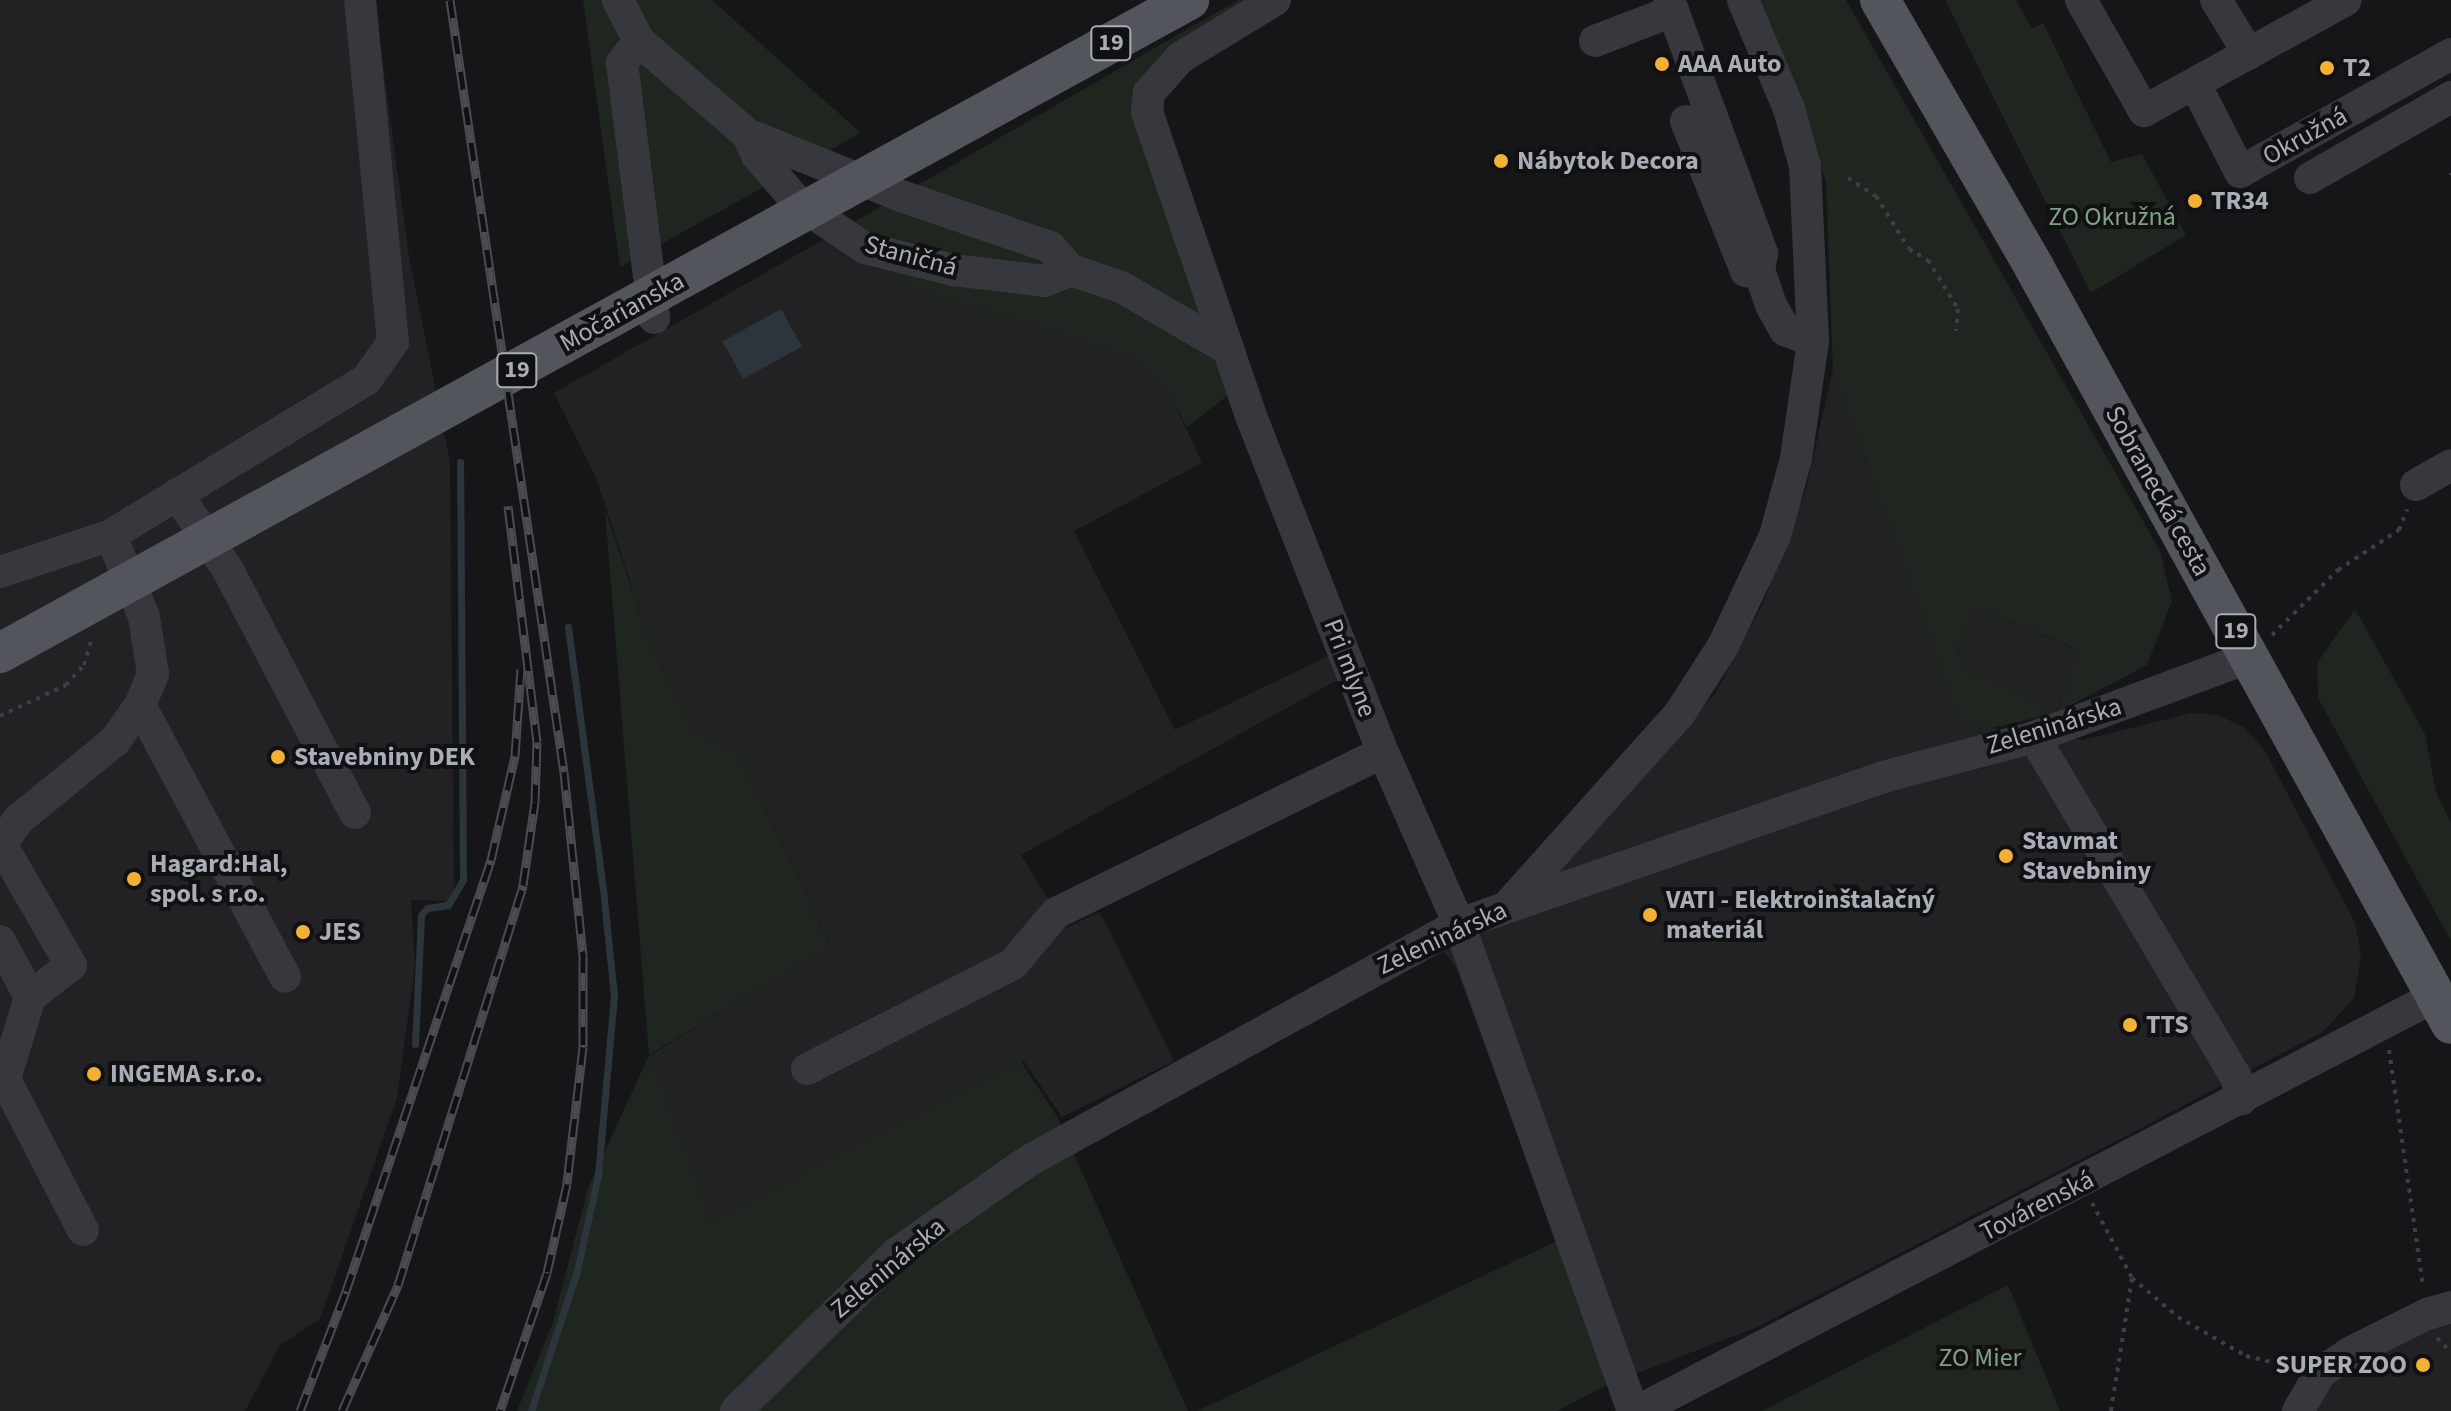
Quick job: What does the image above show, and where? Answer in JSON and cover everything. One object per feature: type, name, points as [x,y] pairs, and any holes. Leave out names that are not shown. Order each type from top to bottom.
[{"type":"main road","name":"Močarianska","points":[[0,653],[1189,0]]},
{"type":"main road","name":"Sobranecká cesta","points":[[1881,1],[2250,657],[2443,1010]]},
{"type":"street","points":[[0,572],[111,535],[366,380],[393,342],[360,0]]},
{"type":"street","name":"Staničná","points":[[618,0],[639,41],[747,134],[904,197],[1050,247],[1071,270],[1121,287],[1228,349]]},
{"type":"street","name":"Pri mlyne","points":[[1275,0],[1180,58],[1149,93],[1147,112],[1228,349],[1383,752],[1459,924],[1635,1411]]},
{"type":"street","points":[[1507,906],[1635,768],[1680,713],[1723,646],[1775,536],[1796,458],[1813,341],[1805,166],[1789,109],[1743,0]]},
{"type":"street","points":[[2081,0],[2144,111],[2346,0]]},
{"type":"street","points":[[2216,0],[2249,54]]},
{"type":"street","points":[[1595,41],[1656,8],[1762,253],[1759,270],[1785,330],[1813,341]]},
{"type":"street","points":[[639,41],[622,63],[654,318]]},
{"type":"street","name":"Okružná","points":[[2195,84],[2240,172],[2451,54]]},
{"type":"street","points":[[2310,178],[2451,97]]},
{"type":"street","points":[[1686,121],[1746,271],[1759,270]]},
{"type":"street","name":"Staničná","points":[[747,134],[757,155],[798,203],[865,248],[953,270],[1045,281],[1071,270]]},
{"type":"street","points":[[2416,485],[2451,465]]},
{"type":"street","points":[[177,494],[228,570],[355,813]]},
{"type":"street","points":[[83,1230],[5,1079],[30,997],[71,965],[1,845],[18,820],[115,741],[140,705],[153,674],[144,617],[111,535]]},
{"type":"street","name":"Zeleninárska","points":[[736,1411],[898,1252],[1030,1160],[1459,924],[1883,777],[2034,737],[2250,657]]},
{"type":"street","points":[[140,705],[285,977]]},
{"type":"street","points":[[2034,737],[2236,1077],[2241,1099]]},
{"type":"street","points":[[807,1069],[1013,964],[1056,913],[1383,752]]},
{"type":"street","points":[[0,941],[30,997]]},
{"type":"street","name":"Továrenská","points":[[1635,1411],[2081,1184],[2385,1024],[2443,1010]]},
{"type":"street","points":[[2298,1411],[2320,1373],[2439,1311]]},
{"type":"path","points":[[1848,178],[1876,196],[1909,249],[1928,260],[1958,309],[1956,331]]},
{"type":"path","points":[[2250,657],[2338,570],[2399,530],[2416,485]]},
{"type":"path","points":[[0,716],[66,685],[84,665],[90,641],[102,633]]},
{"type":"path","points":[[2385,1024],[2439,1311]]},
{"type":"path","points":[[2081,1184],[2132,1278],[2178,1317],[2246,1356],[2320,1373]]},
{"type":"path","points":[[2111,1411],[2132,1278]]},
{"type":"shaded area","points":[[0,0],[374,0],[409,256],[450,463],[454,901],[411,900],[415,966],[397,1098],[320,1319],[280,1345],[245,1411],[0,1411]]},
{"type":"shaded area","points":[[828,237],[907,286],[1133,357],[1172,398],[1202,463],[1074,531],[1175,730],[1330,655],[1339,679],[1021,855],[1066,928],[1100,912],[1174,1061],[1062,1117],[1024,1061],[711,1221],[648,1057],[830,944],[738,752],[693,732],[651,646],[597,480],[554,393]]},
{"type":"shaded area","points":[[781,309],[802,347],[743,379],[722,341]]},
{"type":"shaded area","points":[[1833,370],[1961,724],[2083,740],[2191,713],[2218,715],[2243,727],[2264,749],[2355,923],[2361,955],[2354,998],[2324,1031],[2128,1135],[1755,1328],[1609,1384],[1455,965],[1439,947],[1560,871],[1716,692],[1763,603],[1806,489]]},
{"type":"shaded area","points":[[1975,607],[2080,651],[2056,713],[1964,669],[1957,649]]},
{"type":"shaded area","points":[[2451,1291],[2451,1411],[2287,1411],[2319,1363]]},
{"type":"green space","points":[[583,0],[712,0],[861,133],[620,267]]},
{"type":"green space","points":[[1238,0],[1254,0],[1137,87],[1232,392],[1187,427],[1172,398],[1133,357],[907,286],[828,237]]},
{"type":"green space","points":[[1754,0],[1846,0],[2160,551],[2172,601],[2147,665],[2057,712],[2079,650],[1975,607],[1957,649],[1964,669],[2056,713],[1992,728],[1961,724],[1833,370],[1826,181]]},
{"type":"green space","name":"ZO Okružná","points":[[1945,0],[2016,0],[2032,29],[2043,23],[2111,162],[2142,154],[2186,235],[2091,293]]},
{"type":"green space","points":[[605,510],[651,646],[693,732],[738,752],[830,945],[649,1055]]},
{"type":"green space","points":[[2355,609],[2425,734],[2436,792],[2451,823],[2451,941],[2318,698],[2317,663]]},
{"type":"green space","points":[[649,1055],[711,1221],[1021,1062],[1058,1118],[1188,1411],[517,1411],[553,1322],[588,1188]]},
{"type":"green space","points":[[1559,1240],[1609,1384],[1557,1411],[1197,1411]]},
{"type":"green space","name":"ZO Mier","points":[[2008,1285],[2060,1411],[1762,1411]]},
{"type":"waterway","points":[[415,1044],[421,915],[427,908],[448,905],[463,880],[460,462]]},
{"type":"waterway","points":[[568,627],[604,896]]},
{"type":"waterway","points":[[531,1411],[577,1271],[598,1175],[614,996],[604,900]]},
{"type":"railway","points":[[450,0],[564,772],[583,955],[583,1047],[567,1184],[547,1273],[500,1411]]},
{"type":"railway","points":[[342,1411],[398,1285],[523,885],[535,802],[537,742],[508,506]]},
{"type":"railway","points":[[300,1411],[346,1291],[491,860],[515,756],[521,669]]},
{"type":"place","name":"AAA Auto","points":[[1662,64]]},
{"type":"place","name":"T2","points":[[2327,68]]},
{"type":"place","name":"Nábytok Decora","points":[[1501,161]]},
{"type":"place","name":"TR34","points":[[2195,201]]},
{"type":"place","name":"Stavebniny DEK","points":[[278,757]]},
{"type":"place","name":"Stavmat Stavebniny","points":[[2006,856]]},
{"type":"place","name":"Hagard:Hal, spol. s r.o.","points":[[134,879]]},
{"type":"place","name":"VATI - Elektroinštalačný materiál","points":[[1650,915]]},
{"type":"place","name":"JES","points":[[303,932]]},
{"type":"place","name":"TTS","points":[[2130,1025]]},
{"type":"place","name":"INGEMA s.r.o.","points":[[94,1074]]},
{"type":"place","name":"SUPER ZOO","points":[[2423,1365]]}]
